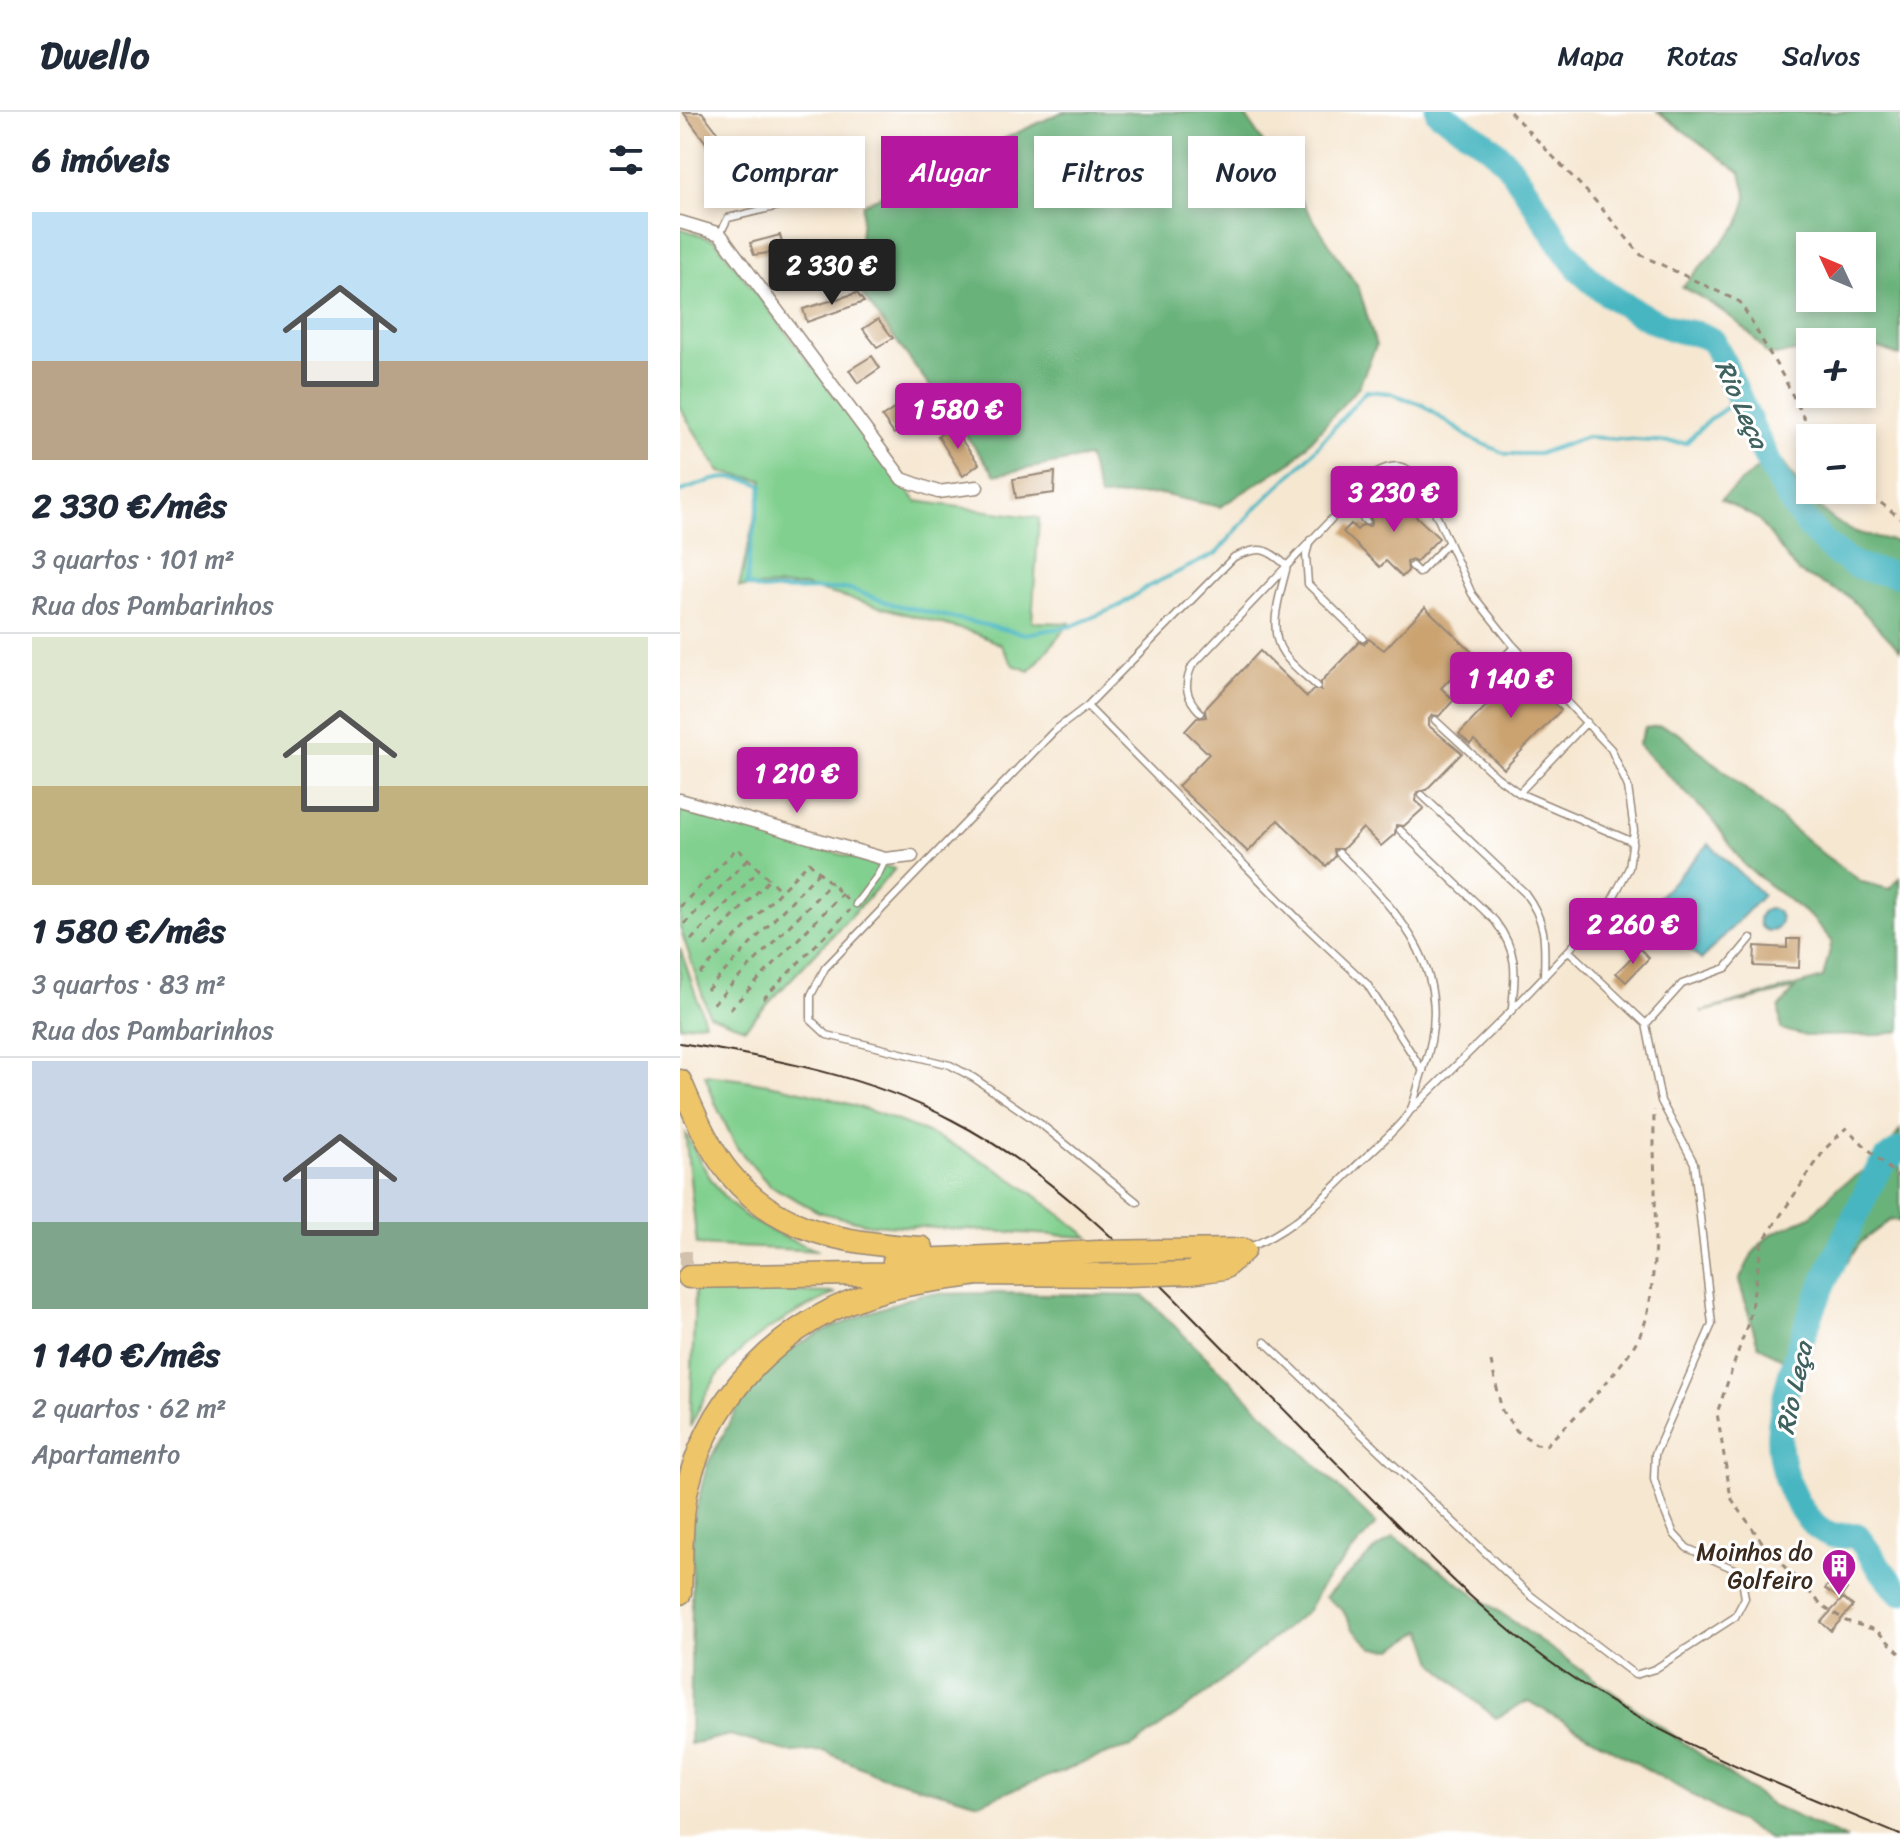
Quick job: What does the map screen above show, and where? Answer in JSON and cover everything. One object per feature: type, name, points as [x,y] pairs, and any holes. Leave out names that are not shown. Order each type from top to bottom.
[{"type":"highway","points":[[680,1081],[704,1135],[729,1173],[766,1208],[811,1232],[861,1243],[955,1250],[983,1266]]},
{"type":"highway","points":[[680,1593],[686,1491],[704,1438],[725,1401],[745,1375],[786,1336],[822,1313],[905,1285],[983,1266],[1099,1252],[1244,1250]]},
{"type":"highway","points":[[691,1270],[878,1262],[1126,1275],[1190,1273],[1224,1268],[1244,1250]]},
{"type":"street","points":[[680,222],[720,234],[902,479],[938,492],[977,487]]},
{"type":"street","points":[[680,800],[885,859],[912,856]]},
{"type":"lane","points":[[720,234],[728,218],[770,208]]},
{"type":"lane","points":[[1201,713],[1189,700],[1186,690],[1192,666],[1375,473],[1398,464],[1412,470],[1421,481],[1472,594],[1514,647],[1611,749],[1628,787],[1634,831],[1629,868],[1606,911],[1569,951],[1322,1200],[1283,1231],[1244,1250]]},
{"type":"lane","points":[[1346,502],[1366,521]]},
{"type":"lane","points":[[1311,538],[1306,555],[1308,584],[1363,638]]},
{"type":"lane","points":[[1412,566],[1419,573],[1448,543]]},
{"type":"lane","points":[[1137,1202],[1042,1125],[950,1065],[827,1035],[811,1020],[811,995],[825,968],[920,869],[1054,731],[1087,706],[1234,557],[1255,548],[1272,552],[1287,566]]},
{"type":"lane","points":[[1287,566],[1275,636],[1284,654],[1317,686]]},
{"type":"lane","points":[[1473,688],[1514,647]]},
{"type":"lane","points":[[1087,706],[1367,984],[1423,1071]]},
{"type":"lane","points":[[1435,720],[1519,793],[1633,842]]},
{"type":"lane","points":[[1519,793],[1587,722]]},
{"type":"lane","points":[[1422,795],[1525,893],[1537,909],[1546,937],[1544,977]]},
{"type":"lane","points":[[1400,830],[1505,934],[1515,963],[1512,1010]]},
{"type":"lane","points":[[1339,853],[1401,918],[1425,964],[1435,1033],[1409,1112]]},
{"type":"lane","points":[[912,856],[920,869]]},
{"type":"lane","points":[[855,905],[878,875],[885,859]]},
{"type":"lane","points":[[1646,1024],[1682,984],[1726,968],[1751,938]]},
{"type":"lane","points":[[1265,1342],[1541,1604],[1635,1675],[1655,1669],[1735,1617],[1745,1598],[1742,1580],[1734,1569],[1687,1548],[1674,1534],[1654,1479],[1655,1454],[1712,1324],[1694,1163],[1661,1101],[1646,1024],[1569,951]]},
{"type":"path","points":[[1510,112],[1582,185],[1641,255],[1740,302],[1807,424]]},
{"type":"path","points":[[1876,499],[1900,518]]},
{"type":"path","points":[[680,907],[737,848],[781,891]]},
{"type":"path","points":[[684,924],[748,859]]},
{"type":"path","points":[[700,974],[809,862],[855,905],[763,999]]},
{"type":"path","points":[[691,940],[759,870]]},
{"type":"path","points":[[707,990],[819,872]]},
{"type":"path","points":[[705,946],[769,880]]},
{"type":"path","points":[[713,1004],[831,883]]},
{"type":"path","points":[[730,1009],[842,894]]},
{"type":"path","points":[[1491,1362],[1502,1411],[1517,1431],[1536,1444],[1546,1445],[1632,1350],[1643,1328],[1650,1303],[1657,1229],[1654,1111],[1661,1101]]},
{"type":"path","points":[[1900,1179],[1846,1128],[1825,1149],[1762,1243],[1749,1320],[1717,1413],[1731,1498],[1767,1549],[1822,1605],[1846,1621],[1876,1630],[1900,1653]]},
{"type":"green space","points":[[1062,112],[1243,112],[1259,136],[1188,136],[1188,208],[1305,207],[1359,289],[1376,346],[1359,386],[1294,460],[1220,507],[1160,494],[1100,497],[1088,457],[995,475],[856,286],[865,203],[881,196],[881,208],[1018,208],[1018,136],[1010,136]]},
{"type":"green space","points":[[1658,112],[1900,112],[1900,356],[1876,348],[1876,328],[1796,328],[1796,352],[1768,356],[1730,316],[1682,287],[1739,224],[1747,198],[1741,173]]},
{"type":"green space","points":[[680,228],[716,241],[916,501],[1039,518],[1032,622],[1070,623],[1030,671],[1013,665],[1000,644],[975,633],[804,586],[739,587],[763,480],[720,472],[680,408]]},
{"type":"green space","points":[[1776,453],[1796,480],[1796,504],[1817,504],[1839,523],[1856,532],[1900,543],[1900,650],[1848,596],[1798,572],[1758,519],[1721,499]]},
{"type":"green space","points":[[1660,726],[1676,731],[1823,854],[1862,882],[1889,889],[1900,878],[1900,1031],[1881,1035],[1805,1036],[1781,1029],[1779,1008],[1795,989],[1701,1012],[1823,978],[1832,941],[1813,919],[1745,866],[1712,819],[1638,745],[1645,728]]},
{"type":"green space","points":[[680,811],[895,869],[745,1028],[709,1015],[680,927]]},
{"type":"green space","points":[[680,948],[705,1022],[680,1026]]},
{"type":"green space","points":[[705,1075],[816,1095],[923,1131],[1003,1173],[1089,1237],[868,1224],[819,1212],[769,1185],[737,1148]]},
{"type":"green space","points":[[1900,1130],[1900,1222],[1892,1219],[1861,1242],[1829,1288],[1812,1345],[1799,1369],[1758,1345],[1739,1281],[1752,1254],[1769,1235],[1811,1216],[1836,1189],[1879,1160]]},
{"type":"green space","points":[[685,1132],[711,1179],[737,1209],[770,1230],[819,1251],[697,1245]]},
{"type":"green space","points":[[695,1290],[836,1293],[788,1317],[745,1347],[715,1379],[690,1427]]},
{"type":"green space","points":[[922,1294],[1144,1296],[1376,1524],[1322,1585],[1308,1610],[1203,1696],[1132,1747],[979,1803],[881,1776],[824,1751],[790,1752],[730,1735],[690,1744],[693,1522],[707,1465],[747,1390],[787,1351],[820,1333],[873,1311]]},
{"type":"green space","points":[[1394,1537],[1773,1806],[1847,1839],[1769,1839],[1528,1701],[1496,1718],[1434,1663],[1423,1630],[1393,1649],[1373,1648],[1353,1629],[1342,1609],[1325,1597],[1377,1548]]},
{"type":"water","points":[[1709,844],[1763,895],[1701,960],[1647,909]]},
{"type":"water","points":[[1766,909],[1774,909],[1781,920],[1774,931],[1766,931],[1759,924],[1759,916]]},
{"type":"building","points":[[683,112],[702,112],[720,136],[704,136],[704,140]]},
{"type":"building","points":[[780,235],[784,251],[754,255],[750,243]]},
{"type":"building","points":[[857,293],[864,302],[807,322],[803,309]]},
{"type":"building","points":[[878,319],[893,338],[877,347],[863,329]]},
{"type":"building","points":[[872,356],[880,368],[858,383],[849,370]]},
{"type":"building","points":[[907,400],[918,418],[894,434],[882,417]]},
{"type":"building","points":[[952,427],[979,464],[963,476],[938,436]]},
{"type":"building","points":[[1055,472],[1054,493],[1016,498],[1013,479]]},
{"type":"building","points":[[1408,477],[1411,479],[1400,501],[1439,538],[1416,562],[1407,562],[1408,571],[1402,577],[1386,561],[1380,567],[1343,532],[1351,524],[1357,530],[1362,525],[1370,526],[1370,517]]},
{"type":"building","points":[[1425,607],[1474,654],[1441,688],[1454,700],[1439,716],[1432,715],[1429,719],[1429,726],[1462,753],[1426,790],[1417,792],[1416,801],[1424,808],[1404,826],[1396,825],[1395,834],[1381,846],[1363,828],[1343,849],[1334,849],[1335,857],[1326,866],[1278,820],[1248,852],[1178,786],[1209,754],[1185,731],[1197,718],[1206,717],[1205,709],[1260,651],[1307,697],[1313,690],[1321,690],[1321,682],[1359,642],[1364,644],[1369,639],[1384,650]]},
{"type":"building","points":[[1520,671],[1561,710],[1504,769],[1474,740],[1470,744],[1459,734]]},
{"type":"building","points":[[1787,939],[1800,939],[1799,968],[1754,966],[1755,946],[1787,948]]},
{"type":"building","points":[[1640,949],[1649,958],[1626,982],[1616,973]]},
{"type":"building","points":[[1832,1579],[1847,1589],[1840,1599],[1825,1589]]},
{"type":"building","points":[[1843,1598],[1853,1606],[1831,1631],[1821,1622]]},
{"type":"waterway","name":"Rio Leça","points":[[1438,112],[1500,156],[1570,258],[1600,288],[1649,319],[1713,341],[1772,469],[1812,530],[1837,553],[1864,568],[1900,575]]},
{"type":"waterway","points":[[680,492],[730,478],[762,485],[747,585],[761,590],[850,589],[892,604],[1025,634],[1072,626],[1119,606],[1147,587],[1217,553],[1252,512],[1306,460],[1366,391],[1389,393],[1421,404],[1472,439],[1506,454],[1538,454],[1587,437],[1686,443],[1709,420],[1740,398]]},
{"type":"waterway","name":"Rio Leça","points":[[1900,1150],[1885,1161],[1872,1180],[1821,1291],[1792,1371],[1779,1440],[1790,1489],[1808,1517],[1832,1535],[1856,1535],[1900,1592]]},
{"type":"tunnel","points":[[680,1262],[692,1262]]},
{"type":"tram line","points":[[680,1043],[785,1062],[854,1080],[920,1105],[985,1139],[1048,1182],[1106,1232],[1448,1575],[1529,1646],[1571,1677],[1661,1730],[1755,1774],[1900,1835]]},
{"type":"place","name":"Moinhos do Golfeiro","points":[[1839,1597]]}]
